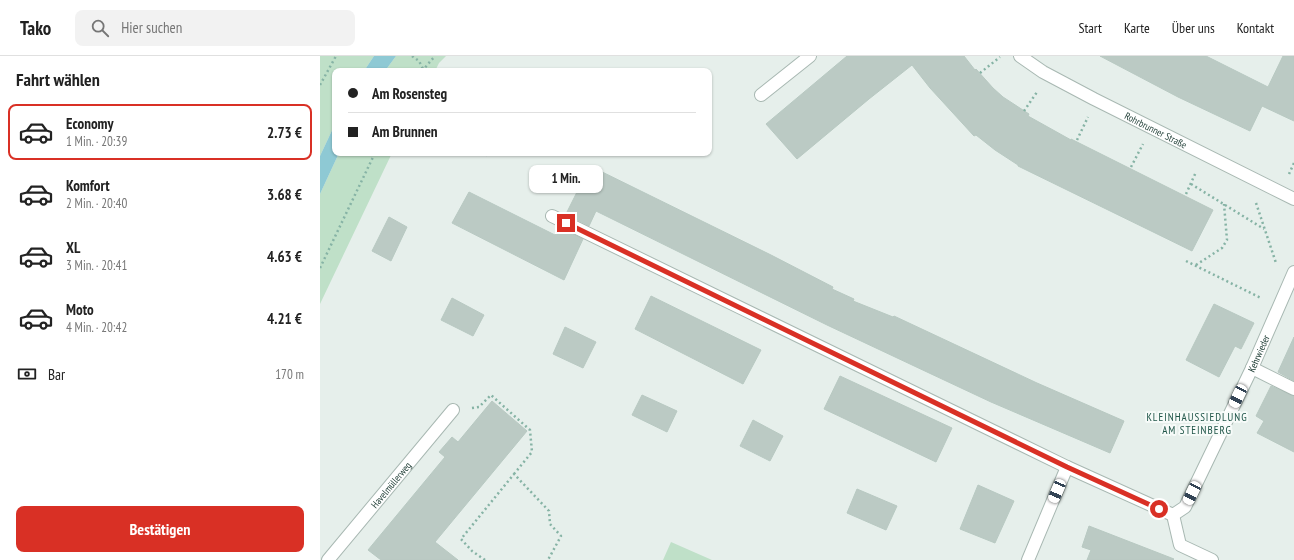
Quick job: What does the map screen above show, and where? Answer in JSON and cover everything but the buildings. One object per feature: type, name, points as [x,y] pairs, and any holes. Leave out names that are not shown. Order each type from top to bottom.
[{"type":"street","points":[[761,94],[810,56]]},
{"type":"street","name":"Rohrbrunner Straße","points":[[1020,56],[1043,72],[1094,99],[1294,199]]},
{"type":"street","points":[[552,216],[1067,467],[1173,516],[1180,545],[1212,560]]},
{"type":"street","name":"Kehrwieder","points":[[1173,516],[1185,507],[1252,368],[1294,272]]},
{"type":"street","points":[[1252,368],[1294,388]]},
{"type":"street","name":"Havelmüllerweg","points":[[328,560],[453,410]]},
{"type":"street","points":[[1028,560],[1067,467]]},
{"type":"path","points":[[320,85],[336,56]]},
{"type":"path","points":[[412,56],[419,61],[422,68]]},
{"type":"path","points":[[425,68],[435,56]]},
{"type":"path","points":[[980,73],[1002,56]]},
{"type":"path","points":[[1024,111],[1041,86]]},
{"type":"path","points":[[1077,140],[1091,112]]},
{"type":"path","points":[[1131,167],[1146,139]]},
{"type":"path","points":[[320,268],[374,156]]},
{"type":"path","points":[[1287,178],[1294,164]]},
{"type":"path","points":[[1186,194],[1197,171]]},
{"type":"path","points":[[1191,184],[1265,229]]},
{"type":"path","points":[[1256,202],[1278,268]]},
{"type":"path","points":[[1196,265],[1222,248],[1228,240],[1224,204]]},
{"type":"path","points":[[1186,261],[1266,301]]},
{"type":"path","points":[[453,410],[479,407],[491,395],[530,430],[532,452],[461,539],[472,551],[485,560]]},
{"type":"path","points":[[514,474],[549,511],[550,524],[561,536],[548,560]]},
{"type":"green space","points":[[320,56],[374,56],[366,68],[332,68],[332,130],[320,156]]},
{"type":"green space","points":[[396,56],[446,56],[436,68],[387,68]]},
{"type":"green space","points":[[338,156],[391,156],[320,304],[320,194]]},
{"type":"green space","points":[[671,542],[712,560],[663,560]]},
{"type":"water","points":[[374,56],[396,56],[387,68],[366,68]]},
{"type":"water","points":[[332,130],[332,156],[338,156],[320,194],[320,156]]},
{"type":"district","name":"KLEINHAUSSIEDLUNG AM STEINBERG","points":[[1197,423]]},
{"type":"route","points":[[566,223],[1067,467],[1159,509]]}]
